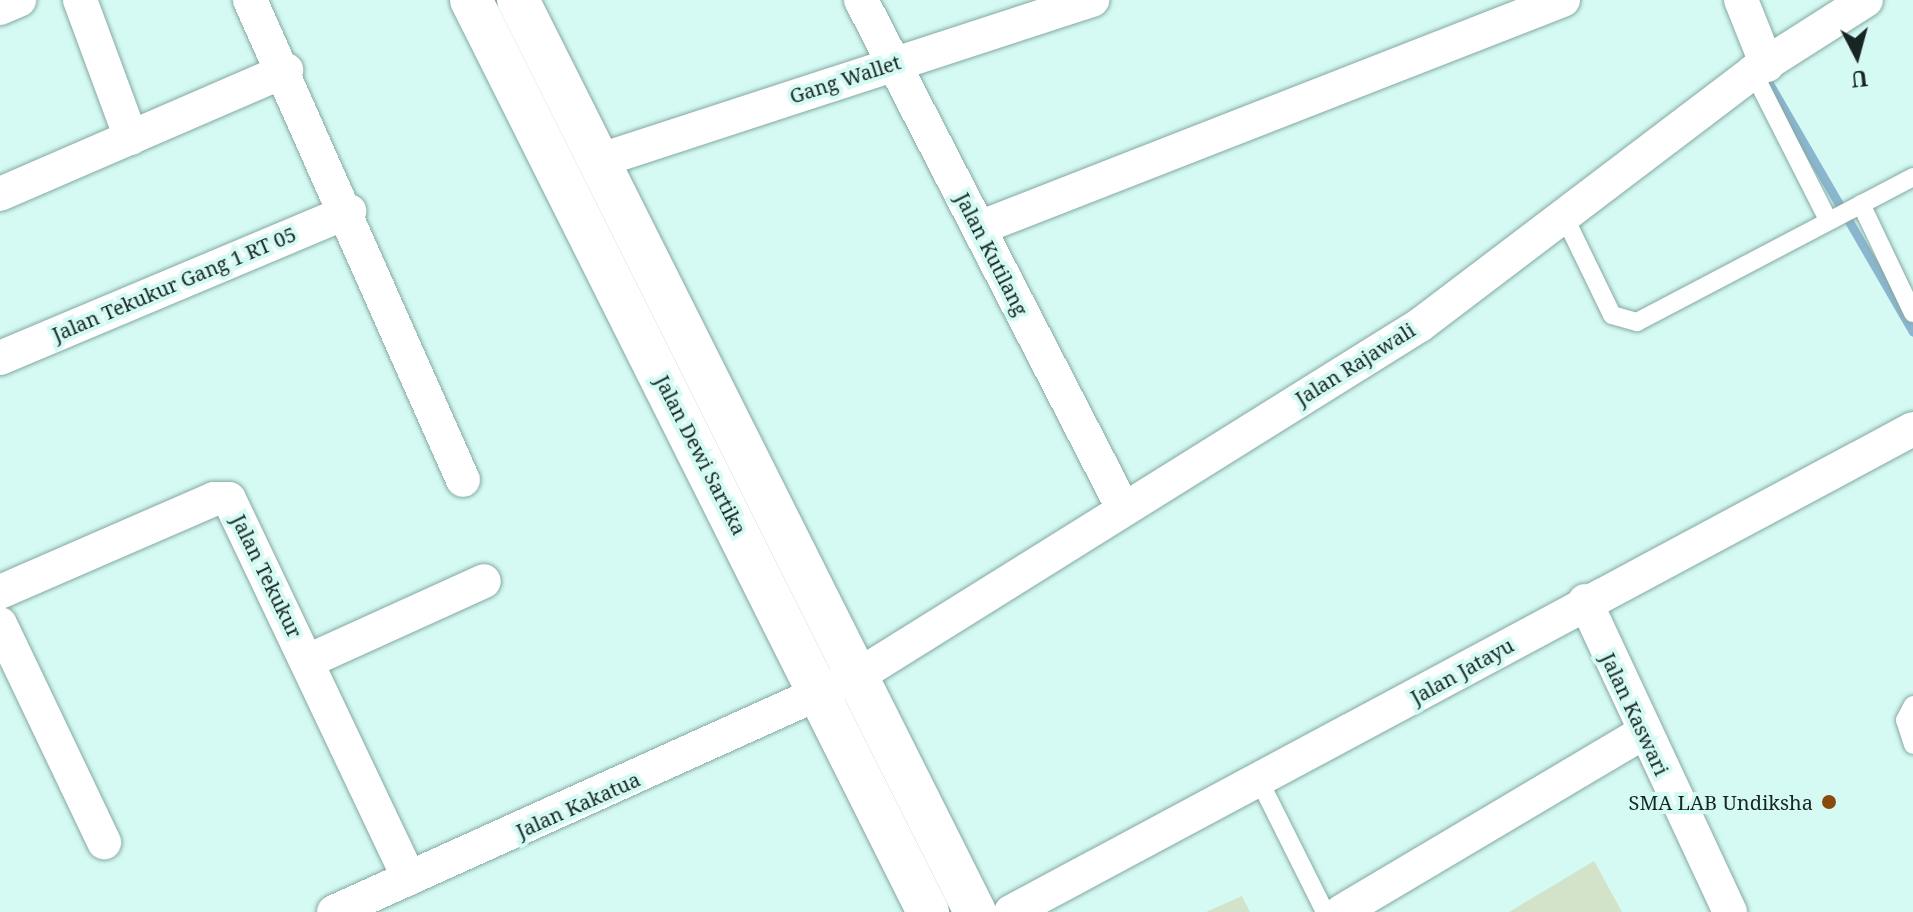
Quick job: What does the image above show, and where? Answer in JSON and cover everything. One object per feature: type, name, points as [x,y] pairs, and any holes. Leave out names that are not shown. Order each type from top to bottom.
[{"type":"street","points":[[0,8],[19,0]]},
{"type":"street","points":[[80,0],[131,138]]},
{"type":"street","points":[[250,0],[286,70],[349,211],[463,480]]},
{"type":"street","name":"Jalan Kutilang","points":[[861,0],[1123,508]]},
{"type":"street","name":"Gang Wallet","points":[[598,161],[894,62],[1092,0]]},
{"type":"street","points":[[979,228],[1563,0]]},
{"type":"street","points":[[1741,0],[1760,69]]},
{"type":"street","name":"Jalan Rajawali","points":[[823,696],[1420,325],[1760,69],[1866,0]]},
{"type":"street","points":[[476,10],[520,1]]},
{"type":"street","name":"Jalan Dewi Sartika","points":[[520,1],[975,912]]},
{"type":"street","name":"Jalan Dewi Sartika","points":[[476,10],[823,696],[928,912]]},
{"type":"street","points":[[0,194],[286,70]]},
{"type":"street","name":"Jalan Tekukur Gang 1 RT 05","points":[[0,358],[349,211]]},
{"type":"street","name":"Jalan Jatayu","points":[[1011,912],[1261,784],[1585,601],[1913,429]]},
{"type":"street","name":"Jalan Tekukur","points":[[0,592],[214,499],[229,499],[409,878]]},
{"type":"street","points":[[308,661],[484,581]]},
{"type":"street","name":"Jalan Kaswari","points":[[1585,601],[1643,733],[1730,912]]},
{"type":"street","points":[[0,624],[104,842]]},
{"type":"street","name":"Jalan Kakatua","points":[[334,912],[823,696]]},
{"type":"street","points":[[1341,912],[1643,733]]},
{"type":"lane","points":[[1760,69],[1832,218]]},
{"type":"lane","points":[[1564,216],[1612,315],[1622,323],[1652,320],[1832,218],[1913,177]]},
{"type":"lane","points":[[1860,205],[1913,313]]},
{"type":"lane","points":[[1913,705],[1905,720],[1913,745]]},
{"type":"lane","points":[[1261,784],[1325,912]]},
{"type":"green space","points":[[1594,861],[1622,912],[1509,912]]},
{"type":"green space","points":[[1242,896],[1250,912],[1206,912]]},
{"type":"waterway","points":[[1763,73],[1913,332]]},
{"type":"place","name":"SMA LAB Undiksha","points":[[1829,802]]}]
